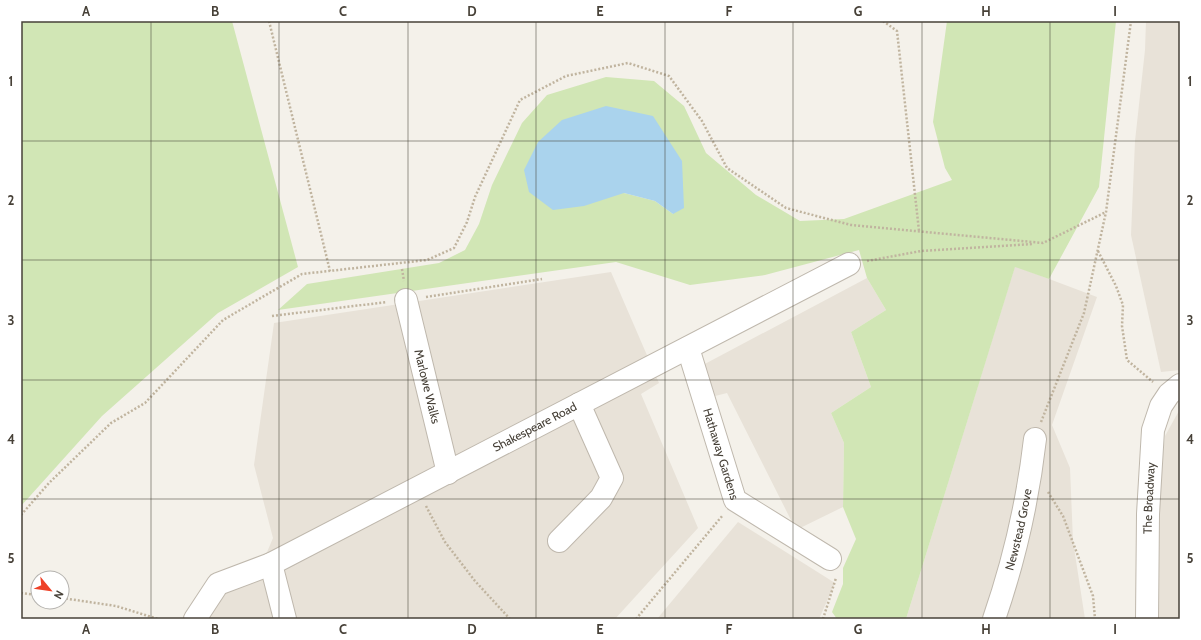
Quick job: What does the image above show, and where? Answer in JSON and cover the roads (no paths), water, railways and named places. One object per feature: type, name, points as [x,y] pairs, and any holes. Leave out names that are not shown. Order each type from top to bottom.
[{"type":"street","name":"Shakespeare Road","points":[[195,619],[218,584],[272,564],[849,264]]},
{"type":"street","name":"Marlowe Walks","points":[[406,300],[448,473]]},
{"type":"street","name":"Hathaway Gardens","points":[[688,348],[735,500],[830,559]]},
{"type":"street","name":"The Broadway","points":[[1147,619],[1148,514],[1154,430],[1161,406],[1175,390]]},
{"type":"street","points":[[559,541],[601,498],[612,478],[579,404]]},
{"type":"street","name":"Newstead Grove","points":[[994,619],[1020,528],[1032,468],[1035,439]]},
{"type":"street","points":[[272,564],[285,619]]},
{"type":"water","points":[[606,106],[653,116],[682,161],[684,208],[673,214],[655,201],[624,193],[584,206],[553,210],[529,192],[524,170],[538,142],[562,120]]}]
